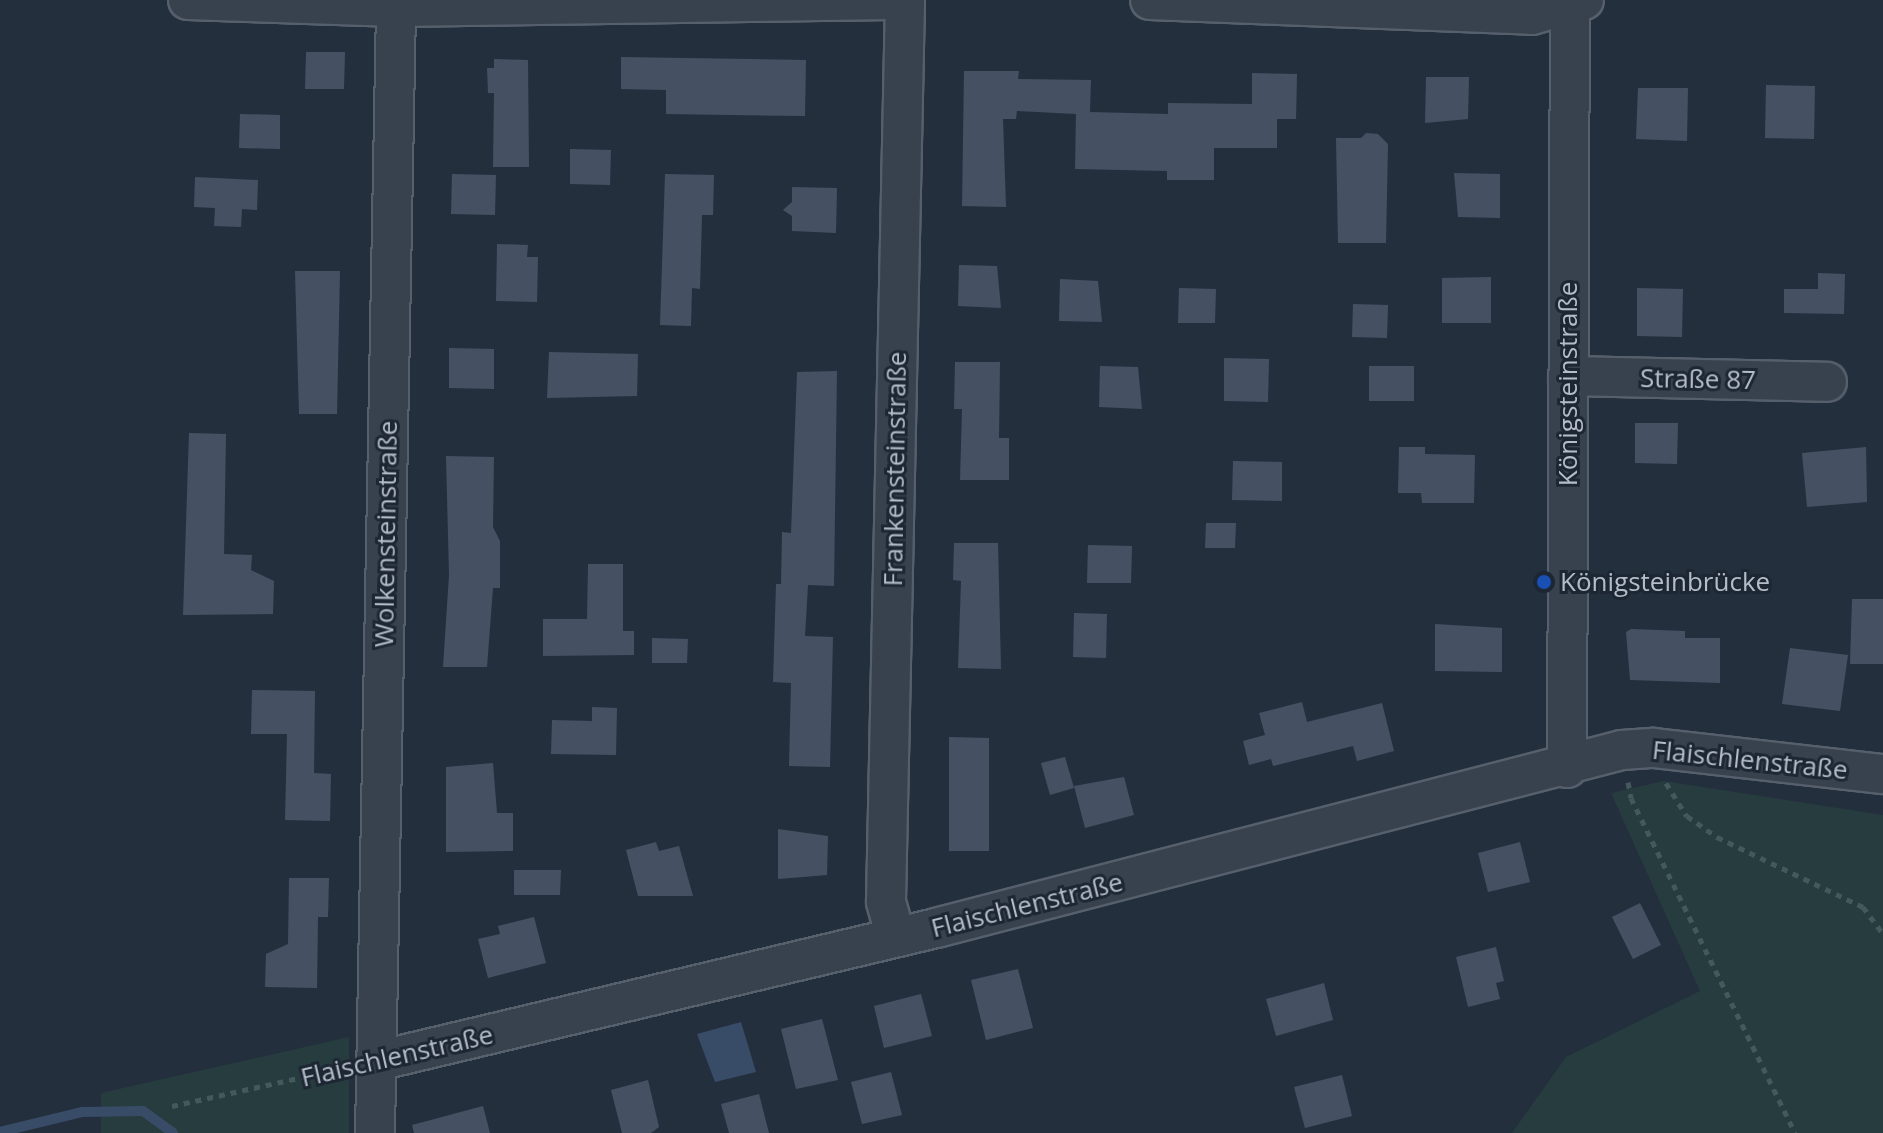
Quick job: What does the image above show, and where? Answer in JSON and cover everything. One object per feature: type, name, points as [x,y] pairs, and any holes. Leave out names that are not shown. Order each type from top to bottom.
[{"type":"street","points":[[188,0],[396,7],[892,0]]},
{"type":"street","name":"Frankensteinstraße","points":[[896,937],[886,901],[905,0]]},
{"type":"street","points":[[1150,0],[1532,15],[1575,2]]},
{"type":"street","name":"Königsteinstraße","points":[[1567,768],[1568,376],[1575,2]]},
{"type":"street","name":"Wolkensteinstraße","points":[[375,1133],[396,7]]},
{"type":"street","name":"Straße 87","points":[[1568,376],[1827,382]]},
{"type":"street","name":"Flaischlenstraße","points":[[377,1061],[896,937],[1638,749],[1883,774]]},
{"type":"path","points":[[1638,749],[1687,816],[1717,837],[1863,907],[1883,934]]},
{"type":"path","points":[[1638,749],[1631,798],[1795,1133]]},
{"type":"path","name":"Flaischlenstraße","points":[[172,1106],[377,1061]]},
{"type":"green space","points":[[1664,781],[1883,815],[1883,1133],[1512,1133],[1566,1057],[1700,991],[1611,793]]},
{"type":"green space","points":[[349,1037],[349,1133],[101,1133],[101,1093]]},
{"type":"water","points":[[741,1022],[756,1072],[715,1082],[697,1034]]},
{"type":"building","points":[[306,52],[345,52],[344,89],[305,89]]},
{"type":"building","points":[[621,57],[806,60],[805,116],[666,114],[666,90],[621,89]]},
{"type":"building","points":[[494,59],[528,60],[529,167],[493,167],[494,93],[488,93],[487,68],[494,68]]},
{"type":"building","points":[[964,71],[1019,71],[1018,79],[1091,80],[1090,112],[1168,114],[1168,103],[1252,104],[1252,73],[1297,74],[1296,119],[1277,119],[1277,148],[1214,148],[1214,180],[1167,180],[1167,171],[1075,169],[1076,114],[1017,111],[1016,119],[1003,119],[1006,207],[962,206]]},
{"type":"building","points":[[1426,77],[1469,77],[1468,119],[1425,123]]},
{"type":"building","points":[[1766,85],[1815,86],[1814,139],[1765,138]]},
{"type":"building","points":[[1638,88],[1688,88],[1687,141],[1636,139]]},
{"type":"building","points":[[240,114],[280,115],[280,149],[239,148]]},
{"type":"building","points":[[1366,133],[1378,134],[1388,144],[1386,243],[1338,243],[1336,138],[1361,138]]},
{"type":"building","points":[[570,149],[611,150],[610,185],[570,184]]},
{"type":"building","points":[[1454,173],[1500,174],[1500,218],[1458,217]]},
{"type":"building","points":[[452,174],[496,175],[495,215],[451,214]]},
{"type":"building","points":[[665,174],[714,175],[713,215],[702,215],[700,289],[692,288],[691,326],[660,325]]},
{"type":"building","points":[[195,177],[258,180],[257,210],[242,209],[241,227],[214,226],[215,208],[194,207]]},
{"type":"building","points":[[792,187],[837,188],[836,233],[792,231],[792,216],[783,210],[792,202]]},
{"type":"building","points":[[497,244],[528,245],[527,257],[538,257],[537,302],[496,301]]},
{"type":"building","points":[[959,265],[997,266],[1001,308],[958,306]]},
{"type":"building","points":[[295,271],[340,271],[337,414],[299,414]]},
{"type":"building","points":[[1818,273],[1845,274],[1844,314],[1784,313],[1784,289],[1818,289]]},
{"type":"building","points":[[1491,277],[1491,323],[1442,323],[1442,278]]},
{"type":"building","points":[[1060,279],[1098,281],[1102,322],[1059,321]]},
{"type":"building","points":[[1179,288],[1216,289],[1215,323],[1178,323]]},
{"type":"building","points":[[1637,288],[1683,289],[1682,337],[1637,336]]},
{"type":"building","points":[[1353,304],[1388,305],[1387,338],[1352,337]]},
{"type":"building","points":[[449,348],[494,349],[494,389],[449,388]]},
{"type":"building","points":[[549,352],[638,354],[637,396],[547,398]]},
{"type":"building","points":[[1224,358],[1269,359],[1268,402],[1224,401]]},
{"type":"building","points":[[955,362],[1000,362],[999,438],[1009,438],[1009,480],[960,480],[962,409],[954,409]]},
{"type":"building","points":[[1100,366],[1138,367],[1142,409],[1099,407]]},
{"type":"building","points":[[1369,366],[1414,366],[1414,401],[1369,401]]},
{"type":"building","points":[[837,371],[834,586],[808,585],[805,636],[833,637],[830,767],[789,766],[791,683],[773,682],[776,584],[781,584],[782,532],[791,533],[797,372]]},
{"type":"building","points":[[1635,423],[1678,423],[1677,464],[1635,463]]},
{"type":"building","points":[[189,433],[226,434],[224,554],[252,555],[251,570],[274,581],[273,614],[183,615]]},
{"type":"building","points":[[1399,447],[1425,447],[1425,454],[1475,455],[1474,503],[1422,503],[1421,493],[1398,493]]},
{"type":"building","points":[[1866,447],[1867,502],[1807,507],[1802,453]]},
{"type":"building","points":[[446,456],[494,457],[493,527],[500,541],[500,588],[493,588],[487,667],[443,667],[449,575]]},
{"type":"building","points":[[1233,461],[1282,462],[1282,501],[1232,500]]},
{"type":"building","points":[[1206,523],[1236,523],[1235,548],[1205,548]]},
{"type":"building","points":[[954,543],[998,543],[1001,669],[958,668],[961,581],[953,580]]},
{"type":"building","points":[[1088,545],[1132,546],[1131,583],[1087,583]]},
{"type":"building","points":[[588,564],[623,564],[623,631],[634,631],[634,655],[543,656],[543,619],[587,619]]},
{"type":"building","points":[[1852,599],[1883,599],[1883,664],[1850,664]]},
{"type":"building","points":[[1074,613],[1107,614],[1106,658],[1073,657]]},
{"type":"building","points":[[1435,624],[1502,628],[1502,672],[1435,671]]},
{"type":"building","points":[[1631,629],[1685,631],[1685,638],[1720,638],[1720,683],[1630,680],[1626,632]]},
{"type":"building","points":[[652,638],[688,639],[687,663],[652,663]]},
{"type":"building","points":[[1790,648],[1848,655],[1840,711],[1782,704]]},
{"type":"building","points":[[252,690],[315,691],[314,773],[331,774],[330,821],[285,820],[287,734],[251,734]]},
{"type":"building","points":[[1302,702],[1307,722],[1382,703],[1394,751],[1357,761],[1353,746],[1273,766],[1271,759],[1249,765],[1243,741],[1265,735],[1259,713]]},
{"type":"building","points":[[592,707],[617,708],[616,755],[551,754],[552,720],[592,721]]},
{"type":"building","points":[[949,737],[989,738],[989,851],[949,851]]},
{"type":"building","points":[[1065,757],[1074,788],[1050,795],[1041,763]]},
{"type":"building","points":[[493,763],[497,813],[513,813],[513,851],[446,852],[446,767]]},
{"type":"building","points":[[1124,777],[1134,815],[1085,828],[1074,786]]},
{"type":"building","points":[[778,829],[828,836],[827,875],[778,879]]},
{"type":"building","points":[[656,842],[659,851],[679,846],[693,896],[638,896],[626,850]]},
{"type":"building","points":[[1520,842],[1530,882],[1488,892],[1478,853]]},
{"type":"building","points":[[514,870],[561,870],[560,895],[514,895]]},
{"type":"building","points":[[289,878],[329,878],[328,917],[318,917],[317,988],[265,987],[266,954],[288,944]]},
{"type":"building","points":[[1640,903],[1661,945],[1633,959],[1612,917]]},
{"type":"building","points":[[534,917],[546,963],[488,978],[478,939],[500,934],[498,926]]},
{"type":"building","points":[[1496,947],[1504,981],[1496,983],[1500,999],[1468,1007],[1456,957]]},
{"type":"building","points":[[1018,969],[1033,1028],[986,1040],[971,980]]},
{"type":"building","points":[[1324,983],[1333,1020],[1276,1036],[1266,999]]},
{"type":"building","points":[[921,994],[932,1036],[884,1048],[874,1006]]},
{"type":"building","points":[[822,1019],[838,1080],[796,1089],[781,1029]]},
{"type":"building","points":[[891,1072],[902,1115],[862,1124],[851,1082]]},
{"type":"building","points":[[1342,1075],[1352,1116],[1305,1128],[1294,1087]]},
{"type":"building","points":[[648,1080],[659,1127],[651,1133],[622,1133],[611,1090]]},
{"type":"building","points":[[759,1094],[769,1133],[729,1133],[721,1104]]},
{"type":"building","points":[[483,1106],[490,1133],[414,1133],[412,1125]]},
{"type":"waterway","points":[[0,1132],[82,1112],[143,1111],[173,1133]]},
{"type":"place","name":"Königsteinbrücke","points":[[1544,582]]}]
